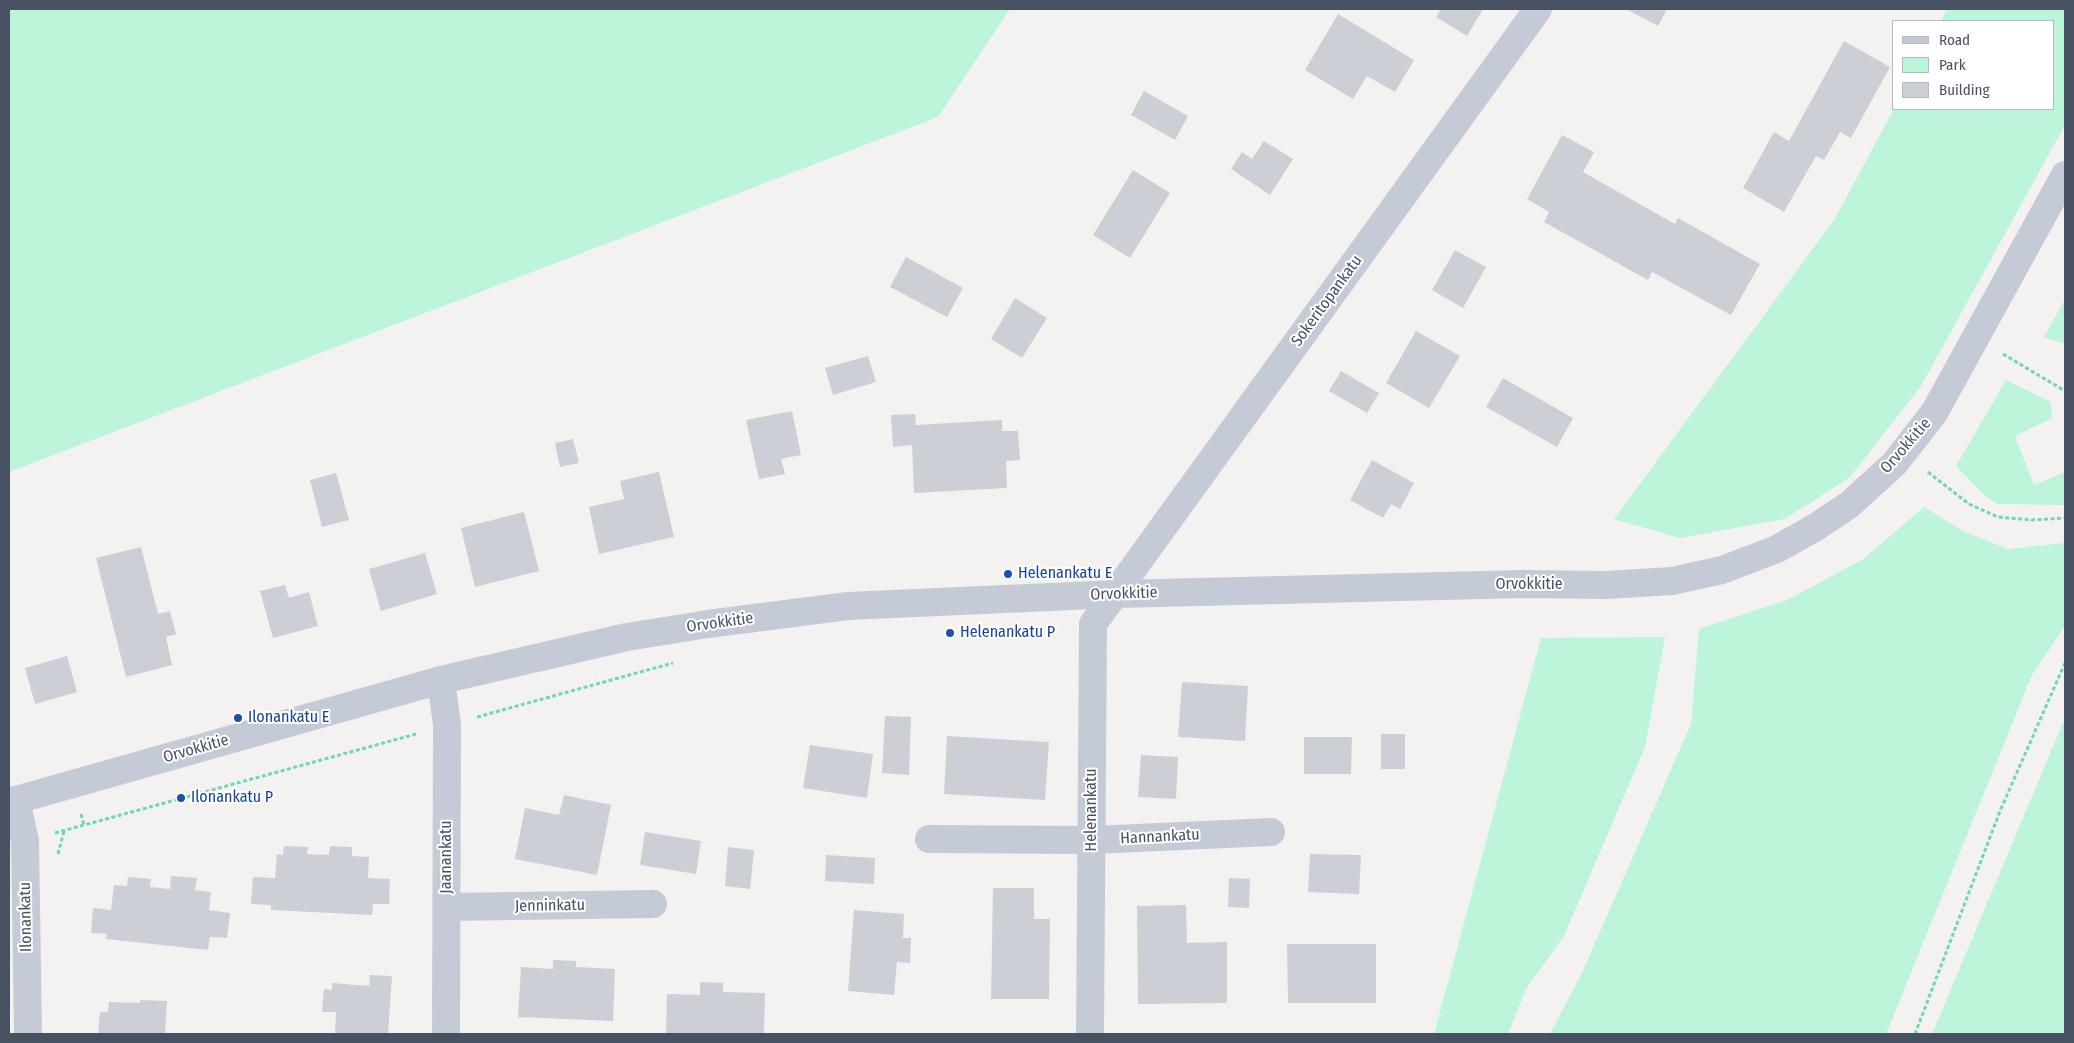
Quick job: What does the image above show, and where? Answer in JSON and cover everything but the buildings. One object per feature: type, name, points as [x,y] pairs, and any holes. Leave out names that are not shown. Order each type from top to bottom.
[{"type":"street","name":"Sokeritopankatu","points":[[1117,594],[1137,562],[1538,9]]},
{"type":"street","name":"Orvokkitie","points":[[12,801],[441,680],[628,637],[727,621],[848,606],[1117,594],[1524,584],[1606,585],[1672,581],[1722,570],[1777,549],[1816,527],[1855,499],[1894,464],[1934,413],[2065,175]]},
{"type":"street","name":"Helenankatu","points":[[1090,1034],[1094,624],[1117,594]]},
{"type":"street","name":"Jaanankatu","points":[[441,680],[447,725],[446,1034]]},
{"type":"street","name":"Ilonankatu","points":[[12,801],[25,841],[28,1034]]},
{"type":"street","name":"Hannankatu","points":[[929,839],[1092,840],[1271,832]]},
{"type":"street","name":"Jenninkatu","points":[[447,907],[653,904]]},
{"type":"path","points":[[1978,336],[2001,353],[2065,391]]},
{"type":"path","points":[[1923,469],[1968,504],[1998,517],[2032,520],[2065,518]]},
{"type":"path","points":[[25,841],[674,663]]},
{"type":"path","points":[[1915,1034],[2000,811],[2065,663]]},
{"type":"green space","points":[[9,9],[1010,9],[938,117],[9,472]]},
{"type":"green space","points":[[1947,9],[2065,9],[2065,125],[1921,386],[1850,477],[1785,519],[1680,538],[1614,519],[1834,220],[1893,110],[2054,110],[2054,20],[1942,20]]},
{"type":"green space","points":[[2065,299],[2065,344],[2044,337]]},
{"type":"green space","points":[[2006,380],[2051,402],[2052,418],[2015,436],[2034,485],[2065,472],[2065,505],[1996,504],[1983,494],[1956,466]]},
{"type":"green space","points":[[1924,507],[1963,531],[2008,549],[2065,543],[2065,626],[2032,675],[1886,1034],[1550,1034],[1581,975],[1691,724],[1699,629],[1787,600],[1862,560]]},
{"type":"green space","points":[[1665,637],[1645,747],[1564,936],[1526,989],[1508,1034],[1434,1034],[1541,638]]},
{"type":"green space","points":[[2065,718],[2065,1034],[1932,1034]]},
{"type":"place","name":"Helenankatu E","points":[[1008,574]]},
{"type":"place","name":"Helenankatu P","points":[[950,633]]},
{"type":"place","name":"Ilonankatu E","points":[[238,718]]},
{"type":"place","name":"Ilonankatu P","points":[[181,798]]}]
